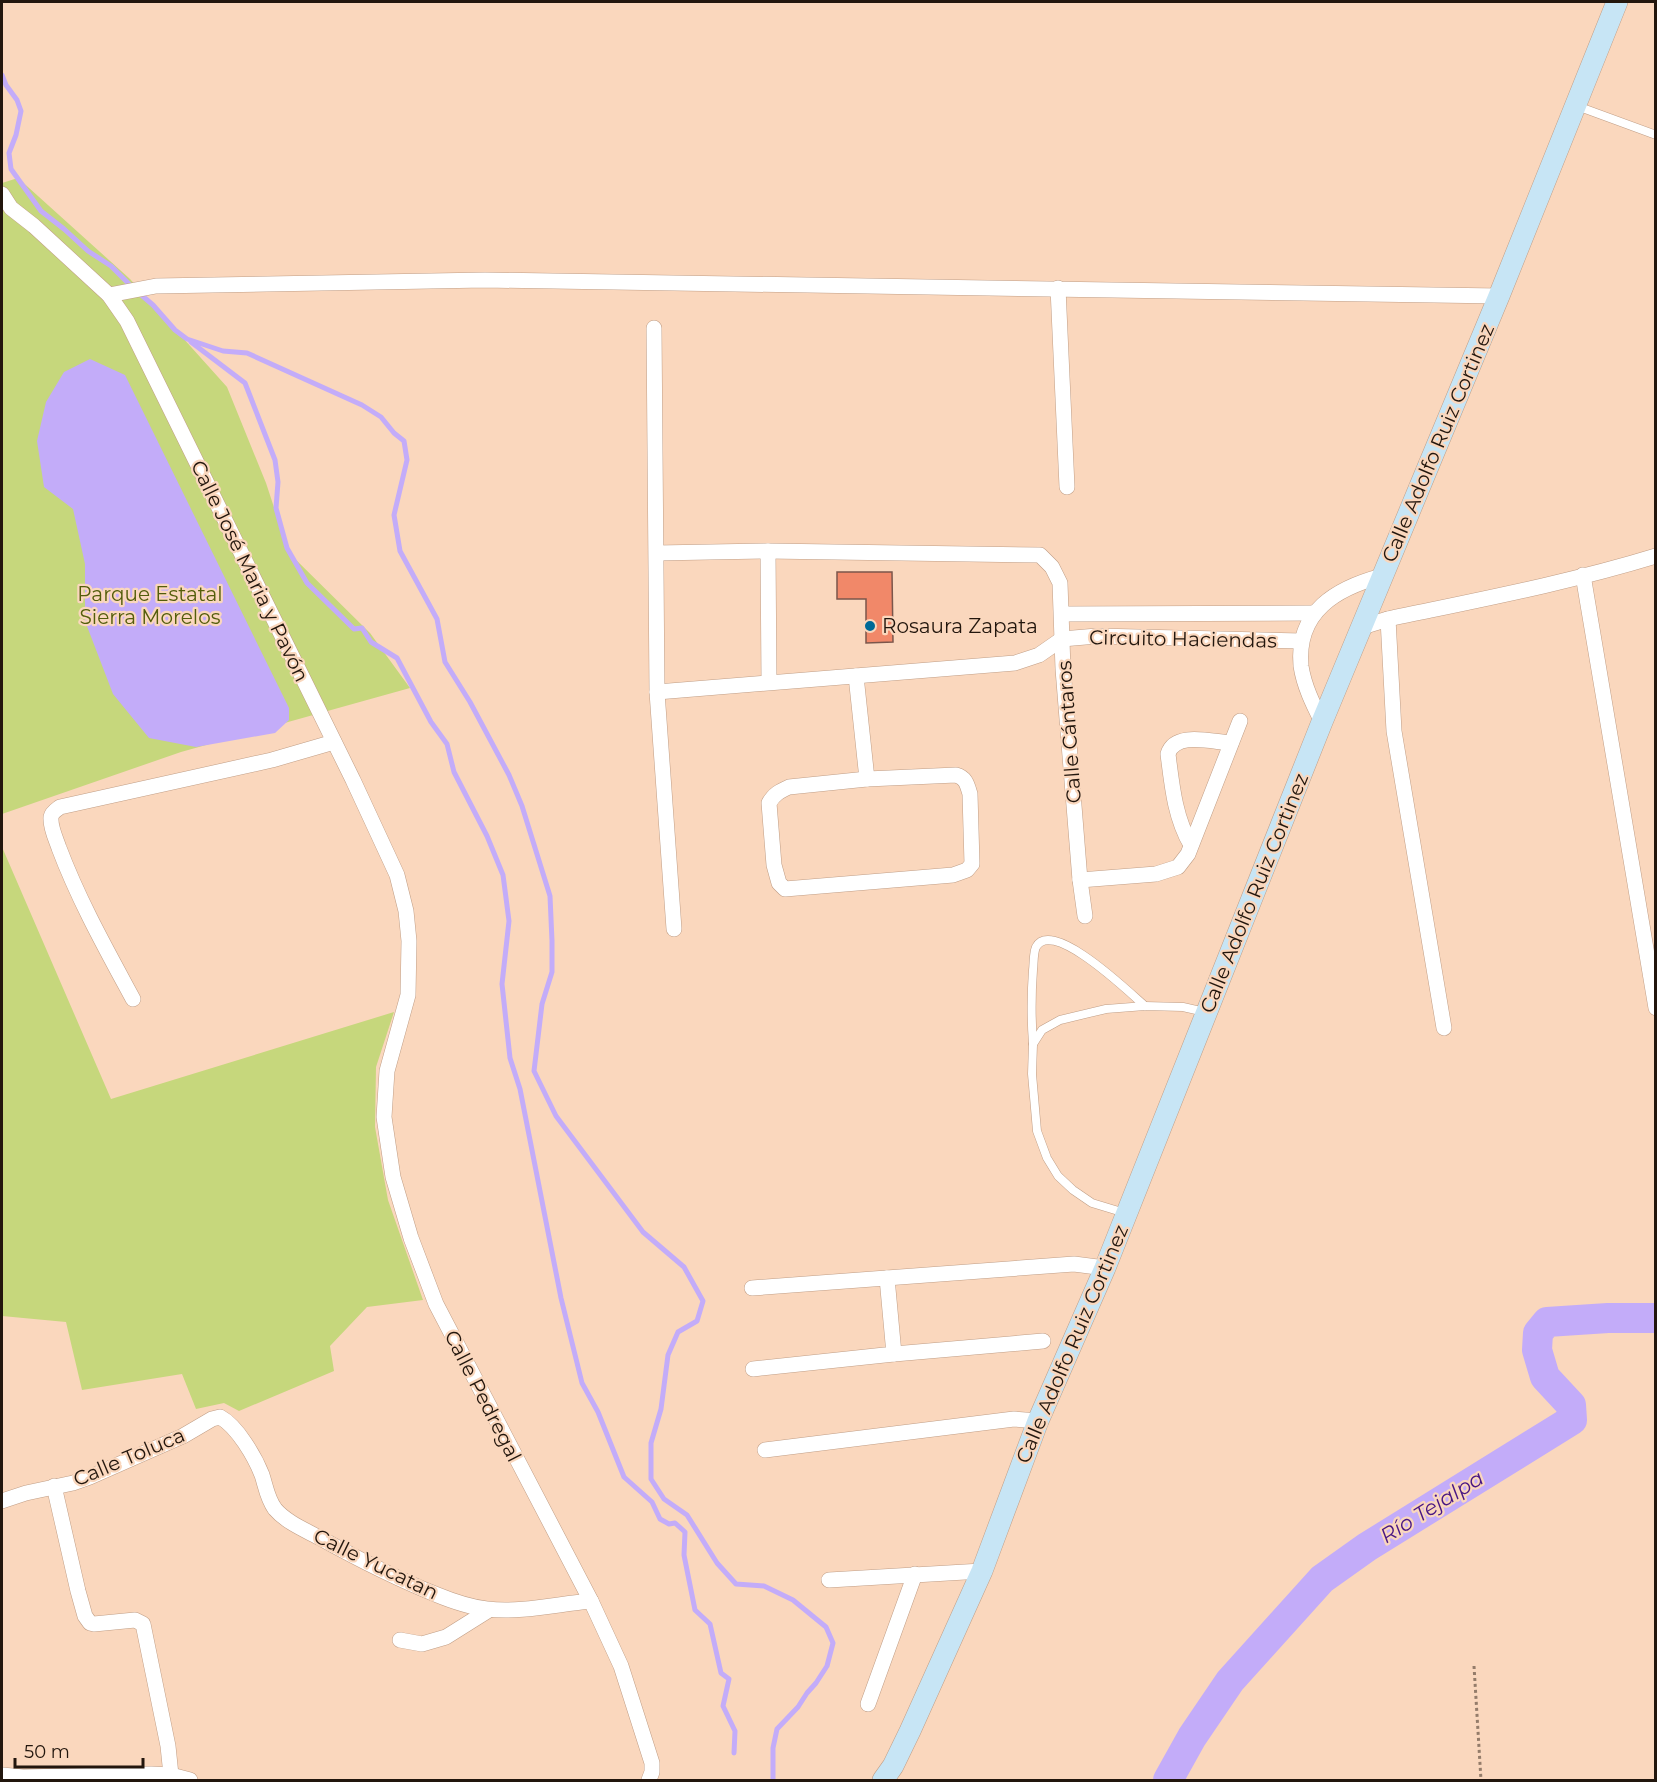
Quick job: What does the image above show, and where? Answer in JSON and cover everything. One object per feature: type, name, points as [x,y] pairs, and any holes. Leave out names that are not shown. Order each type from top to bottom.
[{"type":"main road","name":"Calle Adolfo Ruiz Cortinez","points":[[883,1780],[893,1766],[910,1731],[982,1571],[1038,1421],[1104,1269],[1322,722],[1499,296],[1617,2]]},
{"type":"street","name":"Calle José Maria y Pavón","points":[[2,194],[11,208],[34,226],[109,295],[127,321],[334,741],[397,875],[406,911],[409,941],[408,995]]},
{"type":"street","points":[[109,295],[156,286],[485,280],[1499,296]]},
{"type":"street","points":[[1058,288],[1067,487]]},
{"type":"street","points":[[654,328],[657,692],[674,929]]},
{"type":"street","points":[[657,553],[768,551],[769,682]]},
{"type":"street","name":"Calle Cántaros","points":[[768,551],[1040,555],[1052,567],[1060,583],[1080,880],[1085,916]]},
{"type":"street","points":[[1362,627],[1550,585],[1656,556]]},
{"type":"street","points":[[1583,575],[1656,1008]]},
{"type":"street","points":[[1322,722],[1309,696],[1302,667],[1301,641],[1307,626],[1314,613],[1337,593],[1358,582],[1382,576]]},
{"type":"street","name":"Circuito Haciendas","points":[[1062,614],[1314,613]]},
{"type":"street","points":[[1388,620],[1394,731],[1444,1028]]},
{"type":"street","name":"Circuito Haciendas","points":[[657,692],[1015,663],[1039,656],[1062,639],[1124,635],[1301,641]]},
{"type":"street","points":[[856,676],[867,779]]},
{"type":"street","points":[[1080,880],[1156,874],[1178,867],[1185,860],[1191,846],[1240,721]]},
{"type":"street","points":[[1191,846],[1182,830],[1174,800],[1168,754],[1170,748],[1175,743],[1184,740],[1231,743]]},
{"type":"street","points":[[133,999],[86,911],[68,871],[53,830],[51,818],[54,812],[60,807],[272,760],[334,741]]},
{"type":"street","points":[[956,775],[963,777],[970,794],[972,864],[967,870],[953,875],[785,890],[779,883],[774,865],[769,803],[774,795],[789,787],[867,779],[956,775]]},
{"type":"street","name":"Calle Pedregal","points":[[408,995],[387,1071],[384,1118],[393,1177],[411,1238],[436,1305],[591,1601],[621,1666],[652,1762],[649,1780]]},
{"type":"street","points":[[752,1288],[1074,1264],[1104,1269]]},
{"type":"street","points":[[887,1278],[894,1354]]},
{"type":"street","points":[[753,1369],[1043,1341]]},
{"type":"street","name":"Calle Yucatan","points":[[220,1417],[231,1425],[252,1454],[270,1502],[277,1511],[287,1520],[356,1559],[399,1580],[468,1607],[512,1610],[591,1601]]},
{"type":"street","name":"Calle Toluca","points":[[2,1501],[26,1492],[90,1477],[220,1417]]},
{"type":"street","points":[[765,1450],[1014,1419],[1038,1421]]},
{"type":"street","points":[[54,1486],[85,1616],[90,1623],[94,1624],[135,1620],[143,1623],[168,1746],[171,1775]]},
{"type":"street","points":[[829,1580],[982,1571]]},
{"type":"street","points":[[868,1704],[915,1574]]},
{"type":"street","points":[[400,1640],[422,1644],[446,1637],[489,1610]]},
{"type":"street","points":[[2,1775],[23,1777],[171,1775],[190,1780]]},
{"type":"lane","points":[[1575,106],[1656,135]]},
{"type":"lane","points":[[1126,1213],[1092,1203],[1073,1190],[1058,1176],[1047,1158],[1037,1131],[1032,1074],[1033,1044],[1030,1005],[1036,947],[1042,941],[1056,940],[1076,949],[1145,1006]]},
{"type":"lane","points":[[1033,1044],[1042,1030],[1060,1020],[1106,1009],[1145,1006],[1183,1007],[1206,1012]]},
{"type":"path","points":[[1474,1666],[1481,1780]]},
{"type":"green space","name":"Parque Estatal Sierra Morelos","points":[[18,178],[130,279],[227,387],[266,483],[289,553],[370,633],[410,688],[181,752],[2,814],[2,183]]},
{"type":"green space","points":[[2,847],[111,1099],[394,1012],[376,1067],[375,1127],[388,1200],[423,1300],[367,1307],[330,1346],[334,1371],[239,1411],[224,1403],[196,1409],[182,1374],[82,1390],[66,1322],[2,1316]]},
{"type":"shaded area","points":[[90,359],[125,375],[289,708],[289,720],[275,733],[196,747],[149,738],[113,694],[85,621],[85,564],[73,509],[44,487],[37,441],[46,402],[64,372]]},
{"type":"building","points":[[837,572],[892,572],[893,642],[866,643],[866,599],[837,599]]},
{"type":"waterway","points":[[2,75],[21,111],[9,153],[11,169],[41,211],[88,251],[111,266],[132,287]]},
{"type":"waterway","points":[[139,293],[175,330],[187,339],[223,351],[247,353],[362,405],[381,417],[404,441],[407,460],[394,515],[400,551],[437,619],[445,662],[470,702],[509,775],[522,806],[550,896],[552,972],[542,1004],[534,1071],[556,1116],[643,1232],[684,1267],[703,1301],[697,1321],[678,1332],[668,1355],[661,1409],[651,1443],[651,1479],[664,1499],[687,1515],[717,1563],[736,1584],[764,1586],[793,1600],[826,1627],[833,1643],[827,1666],[816,1683],[777,1729],[773,1748],[773,1780]]},
{"type":"waterway","points":[[191,342],[245,383],[275,460],[278,482],[276,508],[287,548],[307,583],[354,629],[362,628],[371,642],[397,658],[431,722],[447,744],[454,772],[487,836],[503,875],[509,921],[502,984],[510,1058],[520,1089],[561,1298],[582,1383],[598,1412],[624,1477],[652,1502],[660,1519],[669,1524],[675,1523],[685,1532],[684,1555],[695,1610],[710,1624],[721,1673],[729,1679],[723,1706],[735,1731],[734,1753]]},
{"type":"waterway","name":"Río Tejalpa","points":[[1168,1780],[1192,1737],[1230,1681],[1322,1579],[1367,1547],[1572,1420],[1571,1405],[1545,1377],[1537,1350],[1538,1333],[1547,1322],[1656,1318]]},
{"type":"place","name":"Rosaura Zapata","points":[[870,626]]}]
